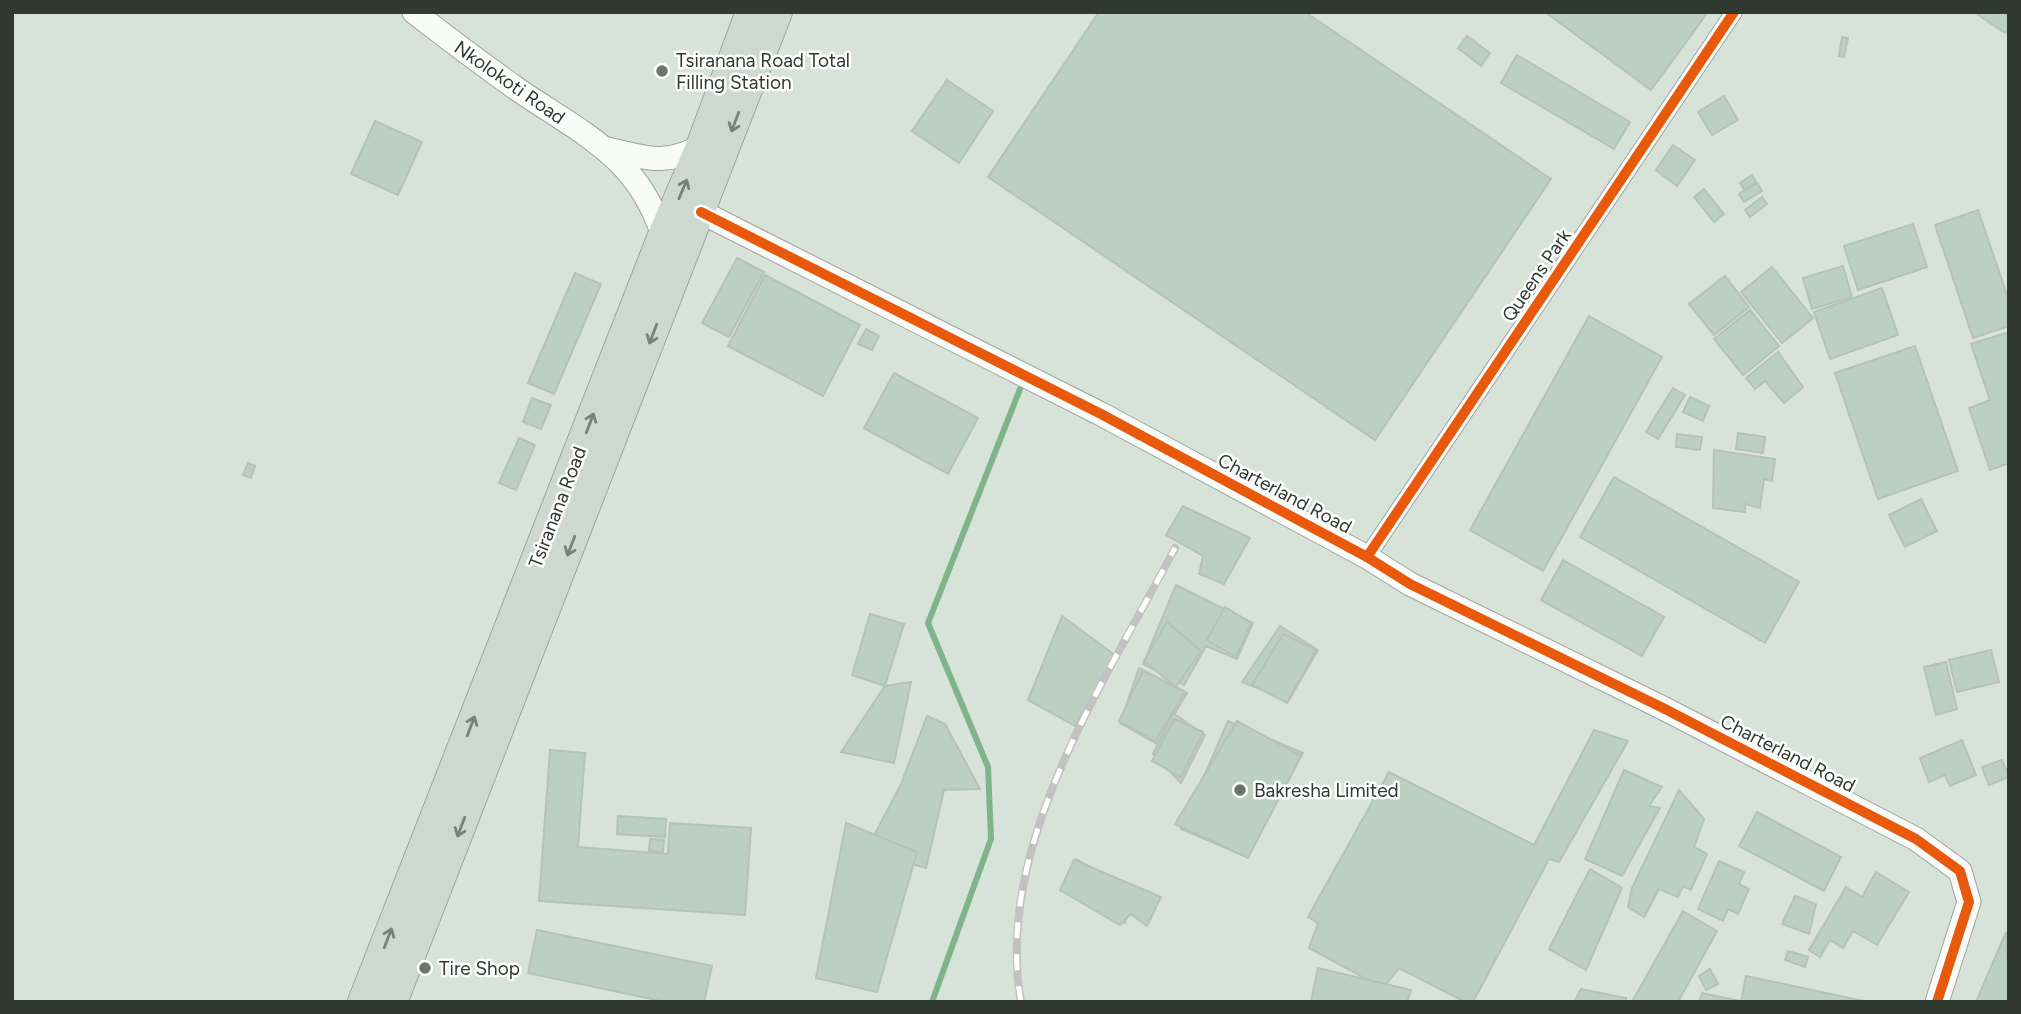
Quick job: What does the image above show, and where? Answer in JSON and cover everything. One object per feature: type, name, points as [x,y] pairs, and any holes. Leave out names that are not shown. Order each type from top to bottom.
[{"type":"highway","name":"Tsiranana Road","points":[[363,1002],[663,236],[701,147],[751,12]]},
{"type":"highway","name":"Tsiranana Road","points":[[392,1002],[777,12]]},
{"type":"street","name":"Nkolokoti Road","points":[[414,12],[516,88],[607,149],[639,184],[653,206],[663,236]]},
{"type":"street","name":"Queens Park","points":[[1367,557],[1734,12]]},
{"type":"street","name":"Nkolokoti Road","points":[[607,149],[655,160],[676,159],[701,147]]},
{"type":"street","name":"Charterland Road","points":[[701,212],[1101,414],[1367,557],[1410,584],[1663,708],[1916,839],[1960,871],[1969,902],[1937,1002]]},
{"type":"building","points":[[1099,12],[1305,12],[1551,179],[1375,440],[988,177]]},
{"type":"building","points":[[1545,12],[1708,12],[1651,90]]},
{"type":"building","points":[[1974,12],[2007,12],[2009,28],[2005,33]]},
{"type":"building","points":[[1467,36],[1490,53],[1481,66],[1458,48]]},
{"type":"building","points":[[1842,37],[1848,38],[1844,57],[1839,56]]},
{"type":"building","points":[[1517,55],[1630,122],[1614,149],[1501,83]]},
{"type":"building","points":[[947,80],[993,111],[959,163],[912,131]]},
{"type":"building","points":[[1724,96],[1738,120],[1712,135],[1698,112]]},
{"type":"building","points":[[375,121],[422,142],[398,195],[351,174]]},
{"type":"building","points":[[1673,145],[1695,160],[1677,186],[1656,170]]},
{"type":"building","points":[[1752,175],[1756,182],[1744,190],[1740,183]]},
{"type":"building","points":[[1757,183],[1762,191],[1744,202],[1739,194]]},
{"type":"building","points":[[1704,189],[1724,214],[1714,222],[1694,197]]},
{"type":"building","points":[[1762,197],[1767,204],[1750,217],[1745,210]]},
{"type":"building","points":[[1978,210],[2009,301],[2009,326],[1973,338],[1935,225]]},
{"type":"building","points":[[1913,224],[1927,267],[1858,290],[1844,246]]},
{"type":"building","points":[[737,258],[764,272],[729,337],[702,323]]},
{"type":"building","points":[[1843,266],[1852,297],[1812,309],[1803,278]]},
{"type":"building","points":[[1772,267],[1813,318],[1782,343],[1741,292]]},
{"type":"building","points":[[575,273],[601,284],[554,394],[528,383]]},
{"type":"building","points":[[765,275],[860,325],[823,396],[728,346]]},
{"type":"building","points":[[1725,276],[1749,307],[1714,335],[1689,304]]},
{"type":"building","points":[[1882,288],[1898,335],[1830,359],[1814,312]]},
{"type":"building","points":[[1750,310],[1779,346],[1743,375],[1714,339]]},
{"type":"building","points":[[1589,316],[1662,357],[1543,571],[1470,530]]},
{"type":"building","points":[[866,329],[879,336],[872,350],[858,344]]},
{"type":"building","points":[[2009,332],[2009,463],[1990,470],[1969,408],[1990,400],[1971,344]]},
{"type":"building","points":[[1915,346],[1958,471],[1878,499],[1835,373]]},
{"type":"building","points":[[1778,352],[1803,387],[1784,403],[1765,381],[1755,389],[1746,378]]},
{"type":"building","points":[[894,373],[978,418],[948,474],[864,428]]},
{"type":"building","points":[[1673,388],[1685,395],[1658,439],[1646,432]]},
{"type":"building","points":[[1690,397],[1709,406],[1703,421],[1683,412]]},
{"type":"building","points":[[532,398],[551,405],[541,429],[523,422]]},
{"type":"building","points":[[1738,433],[1765,437],[1763,453],[1736,449]]},
{"type":"building","points":[[1677,434],[1702,437],[1700,450],[1676,447]]},
{"type":"building","points":[[519,438],[535,445],[516,490],[499,483]]},
{"type":"building","points":[[1714,450],[1775,459],[1772,481],[1764,479],[1760,508],[1745,504],[1745,512],[1713,508]]},
{"type":"building","points":[[248,463],[255,466],[251,478],[243,475]]},
{"type":"building","points":[[1614,477],[1799,582],[1765,643],[1580,537]]},
{"type":"building","points":[[1921,499],[1937,531],[1905,547],[1889,515]]},
{"type":"building","points":[[1183,506],[1250,538],[1224,584],[1199,574],[1203,556],[1166,535]]},
{"type":"building","points":[[1563,560],[1664,617],[1642,656],[1541,600]]},
{"type":"building","points":[[1176,585],[1253,623],[1237,659],[1206,646],[1184,685],[1143,664]]},
{"type":"building","points":[[1225,607],[1251,623],[1236,657],[1207,640]]},
{"type":"building","points":[[870,614],[904,624],[885,686],[852,675]]},
{"type":"building","points":[[1062,616],[1116,656],[1075,726],[1028,700]]},
{"type":"building","points":[[1167,622],[1201,651],[1176,687],[1144,661]]},
{"type":"building","points":[[1280,626],[1318,650],[1289,700],[1242,682]]},
{"type":"building","points":[[1283,634],[1316,650],[1287,703],[1252,685]]},
{"type":"building","points":[[1991,650],[1999,682],[1957,692],[1949,660]]},
{"type":"building","points":[[1946,662],[1957,709],[1936,715],[1924,667]]},
{"type":"building","points":[[1139,668],[1187,693],[1157,744],[1120,723]]},
{"type":"building","points":[[1143,671],[1185,692],[1155,741],[1119,721]]},
{"type":"building","points":[[911,682],[894,763],[841,752],[885,686]]},
{"type":"building","points":[[1173,713],[1205,735],[1181,783],[1153,754]]},
{"type":"building","points":[[927,716],[945,724],[980,789],[944,790],[926,868],[866,851],[901,784]]},
{"type":"building","points":[[1174,719],[1203,732],[1181,777],[1152,761]]},
{"type":"building","name":"Bakresha Limited","points":[[1228,721],[1303,753],[1247,857],[1181,829]]},
{"type":"building","name":"Bakresha Limited","points":[[1237,721],[1301,756],[1248,858],[1175,824]]},
{"type":"building","points":[[1594,730],[1628,741],[1559,862],[1549,859],[1473,1002],[1465,1002],[1399,968],[1383,988],[1309,948],[1318,923],[1308,917],[1389,772],[1534,845]]},
{"type":"building","points":[[1962,740],[1976,775],[1950,786],[1945,775],[1929,782],[1920,758]]},
{"type":"building","points":[[550,750],[585,753],[578,847],[668,854],[670,823],[751,828],[745,915],[539,901]]},
{"type":"building","points":[[2002,760],[2009,777],[1989,785],[1982,767]]},
{"type":"building","points":[[1624,770],[1662,787],[1649,806],[1660,808],[1622,876],[1585,859]]},
{"type":"building","points":[[1679,790],[1704,819],[1694,847],[1707,854],[1691,890],[1683,886],[1678,897],[1659,889],[1644,917],[1628,907],[1632,888]]},
{"type":"building","points":[[1757,812],[1841,857],[1824,891],[1739,846]]},
{"type":"building","points":[[618,816],[666,819],[665,837],[617,834]]},
{"type":"building","points":[[846,823],[917,852],[877,992],[816,978]]},
{"type":"building","points":[[650,839],[664,840],[663,852],[649,851]]},
{"type":"building","points":[[1076,859],[1130,889],[1125,923],[1060,889]]},
{"type":"building","points":[[1074,860],[1161,897],[1147,926],[1131,914],[1120,925],[1060,890]]},
{"type":"building","points":[[1719,861],[1744,872],[1739,884],[1749,889],[1738,914],[1728,909],[1723,921],[1698,909]]},
{"type":"building","points":[[1590,869],[1622,888],[1586,970],[1549,949]]},
{"type":"building","points":[[1876,872],[1909,892],[1877,945],[1853,931],[1843,948],[1830,940],[1820,957],[1809,950],[1846,887],[1862,897]]},
{"type":"building","points":[[1795,896],[1816,904],[1809,934],[1782,924]]},
{"type":"building","points":[[1683,911],[1717,931],[1678,1002],[1632,1002]]},
{"type":"building","points":[[537,930],[712,966],[704,1002],[666,1002],[528,973]]},
{"type":"building","points":[[2006,932],[2009,1002],[1976,1002]]},
{"type":"building","points":[[1788,951],[1808,957],[1805,967],[1785,960]]},
{"type":"building","points":[[1318,968],[1411,990],[1407,1002],[1311,1002]]},
{"type":"building","points":[[1710,969],[1718,984],[1706,990],[1699,976]]},
{"type":"building","points":[[1746,976],[1864,1001],[1864,1002],[1741,1002]]},
{"type":"building","points":[[1581,989],[1626,998],[1626,1002],[1574,1002]]},
{"type":"building","points":[[1702,993],[1740,1001],[1699,1002]]},
{"type":"waterway","points":[[932,1002],[991,839],[988,767],[928,623],[1020,389]]},
{"type":"railway","points":[[1021,1002],[1017,943],[1023,884],[1039,825],[1061,767],[1088,709],[1175,548]]},
{"type":"cycle path","points":[[1367,557],[1734,12]]},
{"type":"cycle path","points":[[701,212],[1101,414],[1367,557],[1410,584],[1663,708],[1916,839],[1960,871],[1969,902],[1937,1002]]},
{"type":"place","name":"Tsiranana Road Total Filling Station","points":[[662,71]]},
{"type":"place","name":"Bakresha Limited","points":[[1240,790]]},
{"type":"place","name":"Tire Shop","points":[[425,968]]}]
